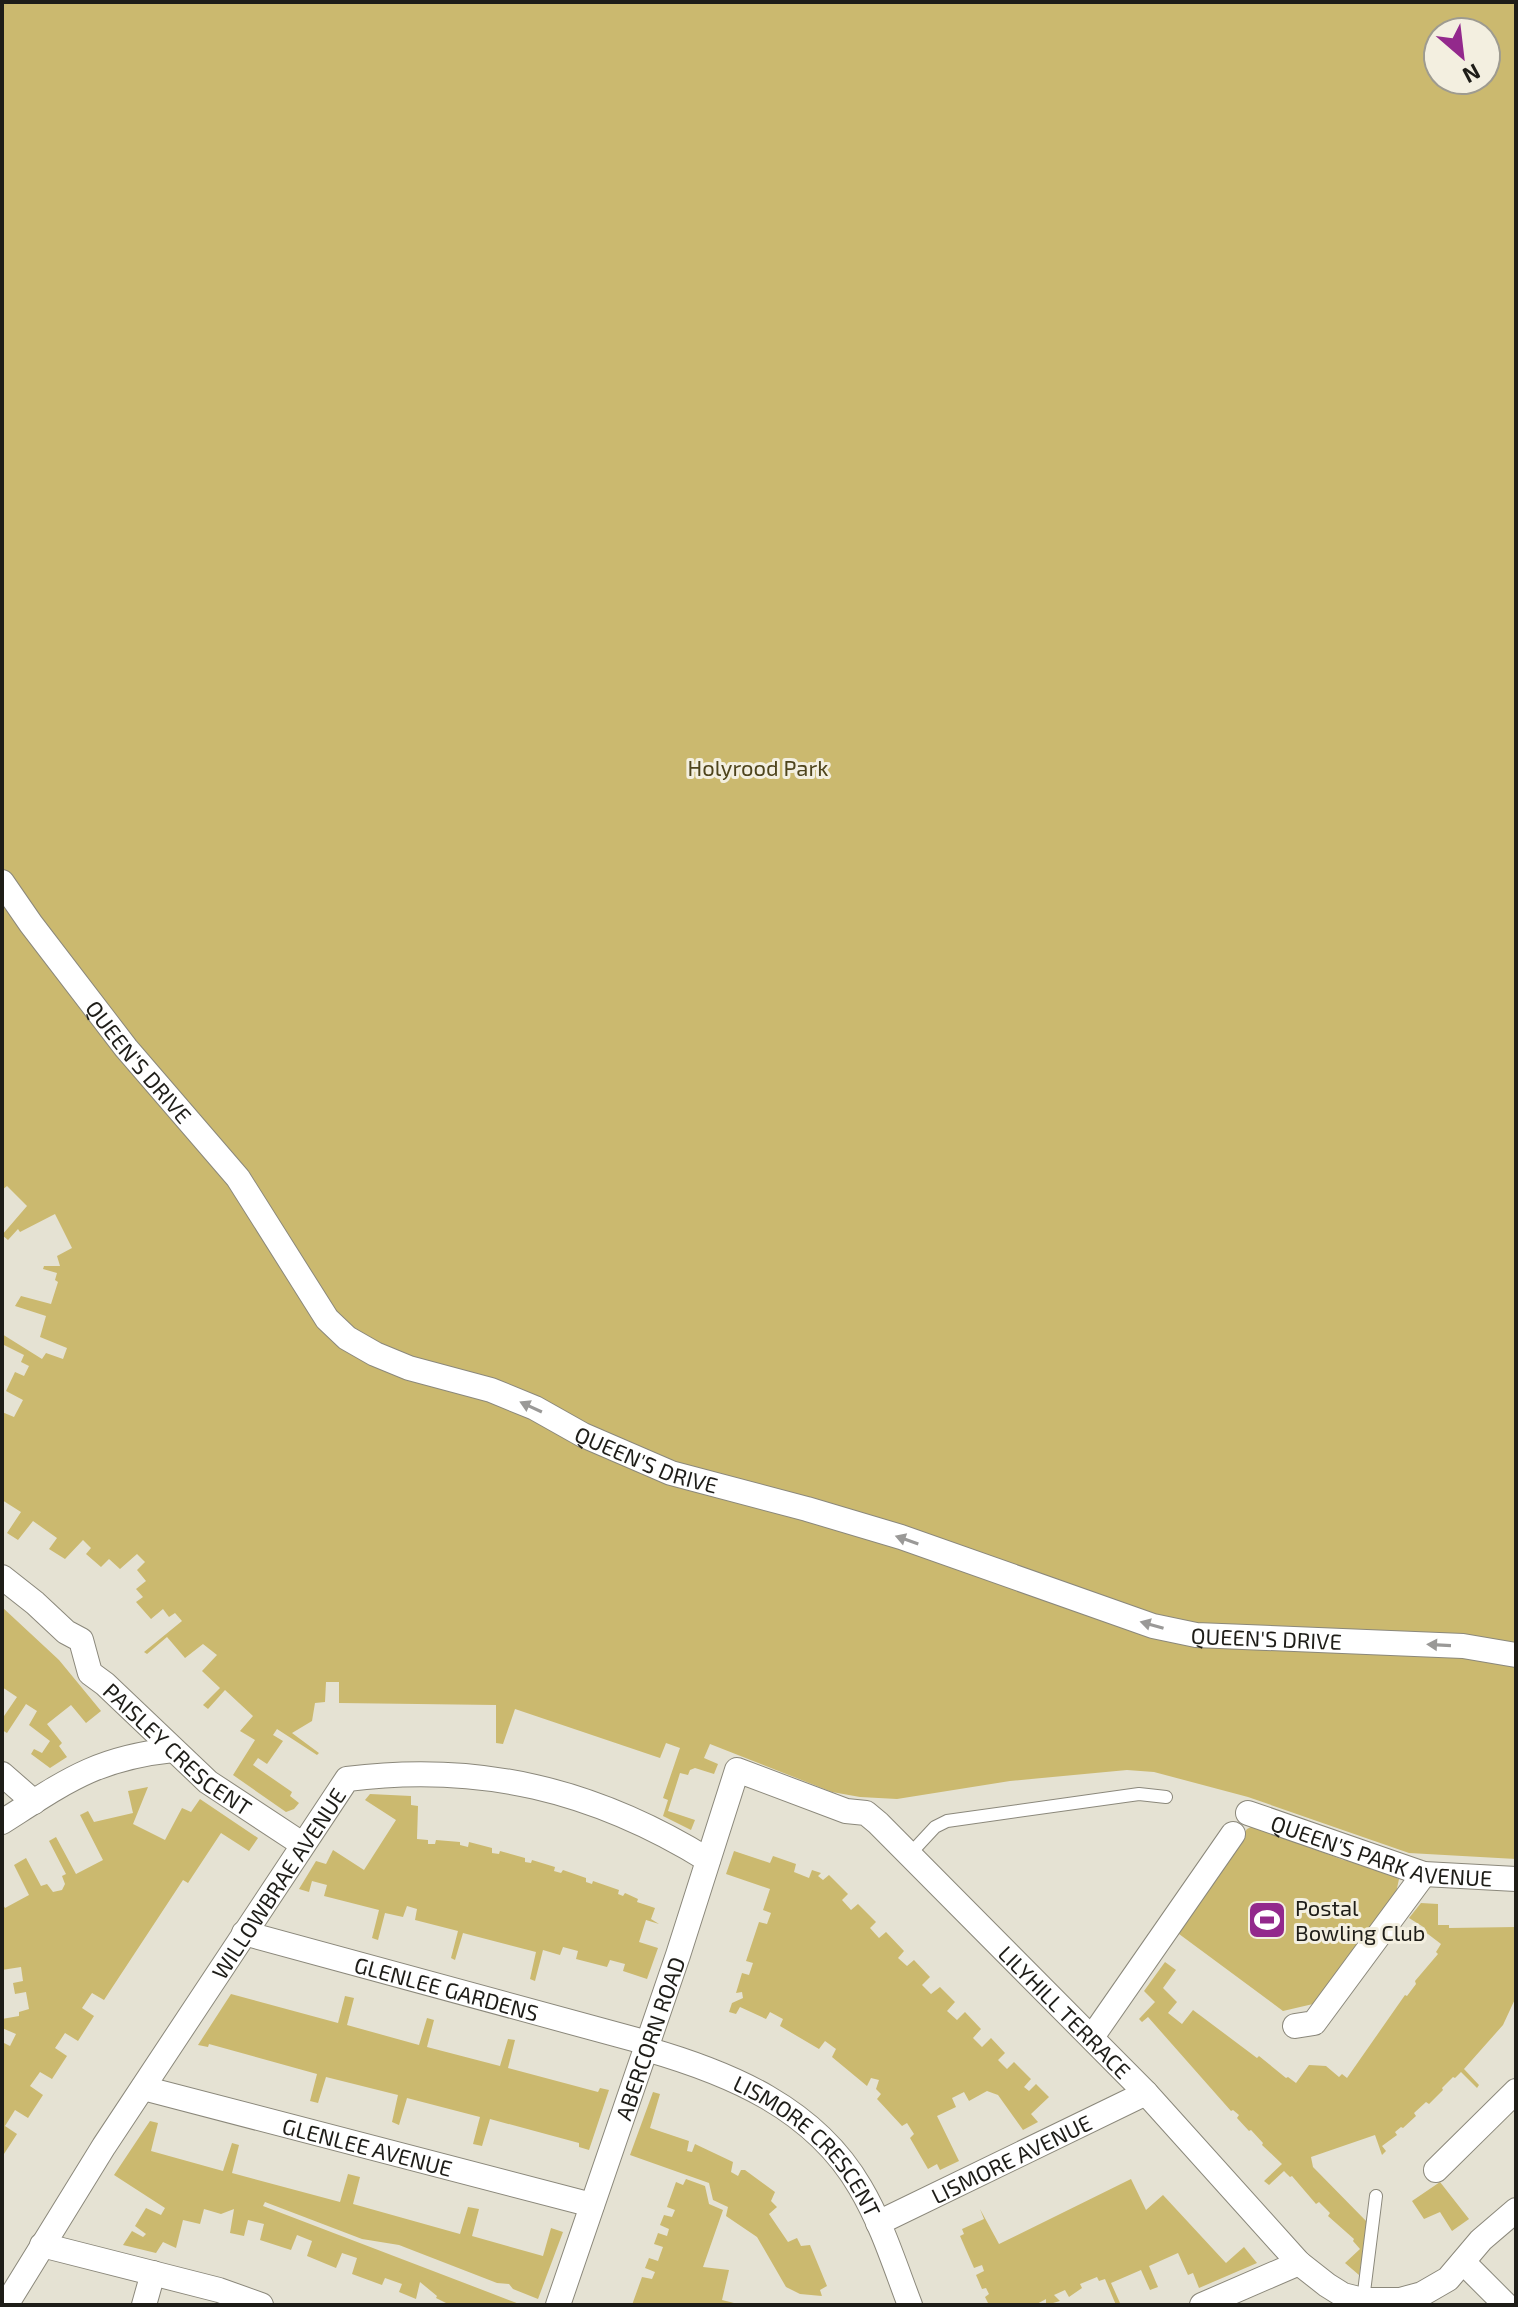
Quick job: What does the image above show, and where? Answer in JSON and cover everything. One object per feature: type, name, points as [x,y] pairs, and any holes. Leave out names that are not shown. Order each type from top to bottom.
[{"type":"street","name":"QUEEN'S DRIVE","points":[[2,882],[126,1048],[238,1178],[327,1319],[361,1347],[409,1368],[503,1395],[535,1408],[583,1435],[671,1473],[901,1537],[1153,1626],[1196,1635],[1463,1646],[1516,1655]]},
{"type":"street","name":"PAISLEY CRESCENT","points":[[2,1577],[66,1632],[78,1637],[84,1645],[90,1673],[208,1782],[302,1844]]},
{"type":"street","points":[[2,1822],[92,1768],[121,1758],[173,1750]]},
{"type":"street","name":"LILYHILL TERRACE","points":[[737,1770],[846,1811],[866,1813],[1146,2093],[1299,2263],[1336,2291],[1363,2300]]},
{"type":"street","name":"ABERCORN ROAD","points":[[558,2305],[737,1770]]},
{"type":"street","points":[[2,1774],[34,1802]]},
{"type":"street","name":"WILLOWBRAE AVENUE","points":[[6,2305],[143,2088],[347,1779],[435,1774],[502,1779],[582,1799],[650,1826],[708,1860]]},
{"type":"street","name":"QUEEN'S PARK AVENUE","points":[[1248,1813],[1424,1874],[1516,1879]]},
{"type":"street","points":[[1092,2037],[1233,1834]]},
{"type":"street","points":[[1295,2026],[1314,2023],[1424,1874]]},
{"type":"street","name":"GLENLEE GARDENS","points":[[244,1933],[647,2046]]},
{"type":"street","name":"LISMORE CRESCENT","points":[[647,2046],[729,2077],[789,2110],[839,2156],[860,2187],[878,2223],[910,2305]]},
{"type":"street","name":"GLENLEE AVENUE","points":[[143,2088],[592,2205]]},
{"type":"street","points":[[1436,2170],[1516,2091]]},
{"type":"street","name":"LISMORE AVENUE","points":[[878,2223],[1146,2093]]},
{"type":"street","points":[[1363,2300],[1400,2300],[1422,2294],[1448,2279],[1495,2226],[1516,2210]]},
{"type":"street","points":[[42,2245],[219,2290],[261,2305]]},
{"type":"street","points":[[1463,2262],[1506,2305]]},
{"type":"street","points":[[1202,2305],[1299,2263]]},
{"type":"street","points":[[144,2305],[153,2273]]},
{"type":"lane","points":[[909,1855],[935,1827],[947,1821],[1139,1794],[1166,1797]]},
{"type":"lane","points":[[1363,2300],[1376,2196]]},
{"type":"green space","name":"Holyrood Park","points":[[2,2],[1516,2],[1516,1859],[1409,1853],[1248,1797],[1154,1772],[1127,1770],[1010,1781],[897,1799],[860,1797],[832,1792],[710,1744],[704,1758],[718,1764],[714,1774],[695,1768],[688,1775],[680,1773],[668,1811],[695,1820],[691,1830],[663,1816],[668,1800],[663,1798],[680,1748],[666,1743],[660,1758],[515,1709],[503,1744],[496,1743],[496,1705],[339,1703],[339,1682],[326,1682],[325,1702],[315,1703],[312,1721],[292,1733],[319,1753],[317,1755],[277,1729],[273,1735],[283,1741],[267,1764],[258,1758],[253,1765],[292,1792],[290,1796],[299,1803],[286,1812],[233,1775],[255,1740],[240,1731],[253,1716],[225,1690],[208,1709],[203,1705],[220,1688],[202,1671],[217,1655],[203,1644],[185,1658],[167,1637],[147,1654],[144,1652],[182,1621],[175,1613],[169,1617],[163,1609],[151,1619],[136,1602],[143,1597],[136,1589],[146,1581],[137,1570],[145,1562],[137,1554],[120,1569],[109,1559],[101,1567],[86,1554],[91,1548],[83,1540],[65,1559],[49,1549],[57,1538],[33,1521],[18,1540],[7,1533],[21,1512],[2,1500],[2,1412],[14,1417],[23,1400],[6,1391],[15,1372],[24,1376],[29,1366],[21,1362],[24,1355],[2,1344],[2,1334],[42,1359],[46,1353],[63,1359],[67,1348],[40,1337],[46,1316],[15,1306],[21,1296],[51,1304],[58,1282],[55,1280],[57,1273],[43,1269],[44,1266],[60,1266],[57,1256],[72,1248],[55,1214],[20,1232],[18,1229],[8,1240],[2,1235],[27,1206],[7,1186],[2,1190]]},
{"type":"green space","points":[[2,1607],[59,1660],[101,1711],[86,1723],[71,1705],[47,1724],[62,1743],[59,1746],[67,1757],[50,1768],[31,1754],[34,1749],[42,1753],[50,1741],[29,1725],[37,1711],[26,1704],[7,1733],[2,1730],[2,1719],[17,1697],[2,1687]]},
{"type":"green space","points":[[148,1787],[133,1824],[165,1840],[182,1808],[191,1812],[200,1799],[258,1838],[249,1851],[221,1833],[188,1883],[183,1880],[104,2000],[92,1993],[82,2008],[94,2016],[78,2041],[65,2033],[55,2048],[67,2056],[52,2079],[40,2072],[30,2086],[43,2095],[28,2118],[15,2110],[5,2126],[17,2134],[2,2157],[2,2042],[10,2046],[16,2034],[2,2028],[2,2019],[19,2016],[19,2012],[29,2009],[26,1992],[15,1994],[13,1983],[23,1981],[21,1967],[2,1970],[2,1903],[5,1908],[29,1895],[14,1865],[26,1858],[41,1886],[47,1884],[53,1892],[62,1890],[65,1884],[62,1876],[66,1874],[49,1841],[56,1837],[76,1874],[103,1860],[80,1815],[88,1811],[94,1822],[133,1813],[128,1791]]},
{"type":"green space","points":[[370,1794],[411,1796],[411,1805],[418,1806],[417,1839],[428,1840],[428,1844],[435,1844],[436,1840],[460,1842],[460,1845],[468,1847],[469,1842],[492,1848],[492,1853],[499,1854],[500,1851],[525,1858],[525,1862],[531,1863],[532,1860],[555,1867],[554,1871],[561,1873],[563,1870],[586,1878],[586,1882],[592,1884],[593,1881],[619,1890],[618,1894],[623,1896],[625,1893],[638,1899],[637,1902],[655,1908],[651,1919],[659,1924],[646,1920],[639,1942],[658,1948],[647,1979],[623,1971],[625,1964],[610,1960],[607,1967],[576,1959],[578,1951],[563,1947],[560,1955],[543,1950],[535,1981],[530,1979],[536,1952],[463,1933],[455,1960],[451,1958],[458,1931],[415,1920],[417,1909],[407,1906],[403,1917],[385,1913],[378,1940],[372,1938],[379,1910],[324,1896],[327,1885],[312,1881],[309,1892],[299,1889],[316,1861],[326,1864],[333,1850],[364,1870],[396,1820],[365,1800]]},
{"type":"green space","name":"Postal Bowling Club","points":[[1251,1827],[1343,1860],[1360,1862],[1399,1879],[1396,1893],[1313,2004],[1283,2011],[1175,1931]]},
{"type":"green space","points":[[734,1851],[770,1863],[773,1856],[796,1864],[794,1872],[809,1878],[812,1870],[821,1873],[818,1876],[823,1880],[829,1875],[848,1894],[842,1900],[851,1910],[858,1904],[876,1922],[870,1928],[879,1938],[886,1932],[904,1951],[898,1958],[907,1966],[914,1960],[930,1977],[922,1985],[931,1994],[940,1987],[955,2002],[947,2011],[957,2020],[965,2012],[981,2029],[973,2038],[982,2047],[991,2038],[1005,2053],[998,2060],[1007,2069],[1014,2062],[1031,2079],[1024,2087],[1029,2091],[1036,2084],[1049,2097],[1031,2114],[1038,2122],[1023,2130],[998,2095],[987,2091],[969,2101],[964,2092],[952,2098],[956,2107],[937,2116],[959,2161],[940,2170],[937,2164],[928,2169],[910,2138],[914,2134],[907,2123],[902,2126],[877,2099],[881,2094],[876,2089],[879,2080],[871,2078],[867,2086],[832,2057],[836,2049],[825,2041],[819,2049],[780,2026],[783,2019],[770,2012],[766,2019],[740,2007],[736,2014],[729,2012],[732,2003],[743,1998],[742,1992],[736,1993],[742,1973],[749,1975],[753,1963],[746,1961],[759,1922],[767,1924],[771,1913],[763,1910],[770,1889],[726,1874]]},
{"type":"green space","points":[[1421,1903],[1438,1904],[1438,1925],[1449,1925],[1449,1928],[1516,1927],[1516,1997],[1503,2025],[1464,2069],[1479,2085],[1477,2088],[1461,2072],[1453,2077],[1429,2104],[1426,2102],[1414,2113],[1416,2116],[1395,2132],[1397,2135],[1382,2146],[1386,2151],[1382,2155],[1375,2135],[1311,2157],[1313,2167],[1368,2223],[1359,2275],[1345,2263],[1360,2249],[1354,2239],[1328,2216],[1330,2213],[1319,2202],[1316,2204],[1292,2176],[1284,2171],[1269,2185],[1264,2181],[1282,2164],[1148,2017],[1142,2022],[1139,2019],[1155,2002],[1144,1991],[1165,1962],[1176,1970],[1163,1988],[1177,2002],[1168,2013],[1182,2024],[1193,2010],[1296,2083],[1309,2065],[1326,2066],[1339,2077],[1342,2074],[1347,2078],[1416,1984],[1415,1981],[1438,1954],[1436,1952],[1441,1944],[1409,1918]]},
{"type":"green space","points":[[231,1994],[338,2023],[345,1996],[354,1998],[347,2025],[419,2045],[427,2018],[434,2020],[427,2047],[500,2066],[508,2039],[515,2040],[508,2068],[598,2092],[600,2088],[609,2090],[589,2150],[579,2147],[579,2143],[490,2119],[482,2146],[473,2144],[480,2117],[407,2098],[399,2125],[392,2122],[398,2095],[326,2077],[318,2103],[310,2101],[317,2074],[209,2044],[208,2047],[198,2045]]},
{"type":"green space","points":[[653,2092],[660,2094],[650,2128],[689,2141],[687,2151],[692,2152],[695,2144],[733,2162],[731,2172],[738,2176],[741,2170],[745,2170],[775,2192],[771,2201],[777,2207],[769,2214],[788,2242],[797,2238],[801,2246],[810,2245],[827,2286],[820,2290],[822,2296],[800,2294],[786,2287],[757,2237],[726,2216],[728,2207],[713,2200],[709,2183],[630,2155]]},
{"type":"green space","points":[[150,2121],[158,2123],[151,2151],[223,2171],[232,2143],[239,2145],[232,2173],[340,2202],[348,2174],[360,2177],[353,2204],[460,2234],[468,2207],[479,2209],[472,2236],[543,2256],[551,2228],[563,2232],[538,2299],[513,2289],[509,2284],[497,2283],[399,2245],[362,2239],[265,2202],[263,2206],[522,2305],[450,2305],[436,2298],[420,2282],[416,2299],[399,2292],[402,2284],[385,2278],[382,2285],[352,2274],[357,2258],[342,2253],[336,2268],[307,2256],[312,2241],[297,2235],[291,2250],[260,2240],[264,2224],[248,2220],[244,2236],[230,2233],[234,2209],[221,2214],[204,2209],[200,2224],[183,2220],[176,2248],[163,2242],[156,2253],[123,2245],[132,2231],[143,2237],[146,2234],[135,2226],[146,2208],[161,2215],[165,2208],[114,2175]]},
{"type":"green space","points":[[686,2179],[705,2186],[709,2204],[723,2210],[703,2267],[729,2270],[722,2300],[742,2305],[632,2305],[642,2277],[652,2279],[655,2272],[645,2268],[649,2258],[658,2261],[663,2247],[654,2244],[658,2233],[667,2236],[669,2229],[660,2225],[664,2215],[672,2217],[675,2210],[667,2207],[676,2182],[683,2185]]},
{"type":"green space","points":[[1131,2179],[1146,2210],[1163,2195],[1226,2263],[1244,2247],[1257,2263],[1199,2288],[1193,2273],[1188,2275],[1178,2253],[1149,2266],[1158,2287],[1150,2290],[1141,2270],[1111,2283],[1120,2303],[1116,2305],[1105,2279],[1099,2281],[1097,2277],[1080,2284],[1082,2288],[1069,2297],[1065,2290],[1054,2295],[1060,2301],[1046,2305],[1046,2299],[1035,2305],[989,2305],[985,2297],[989,2294],[986,2288],[982,2289],[976,2275],[984,2271],[982,2265],[974,2268],[960,2236],[964,2234],[962,2229],[984,2219],[980,2209],[999,2244]]},
{"type":"green space","points":[[1440,2182],[1469,2219],[1452,2231],[1440,2212],[1424,2219],[1412,2201]]},
{"type":"place","name":"Postal Bowling Club","points":[[1267,1920]]}]
